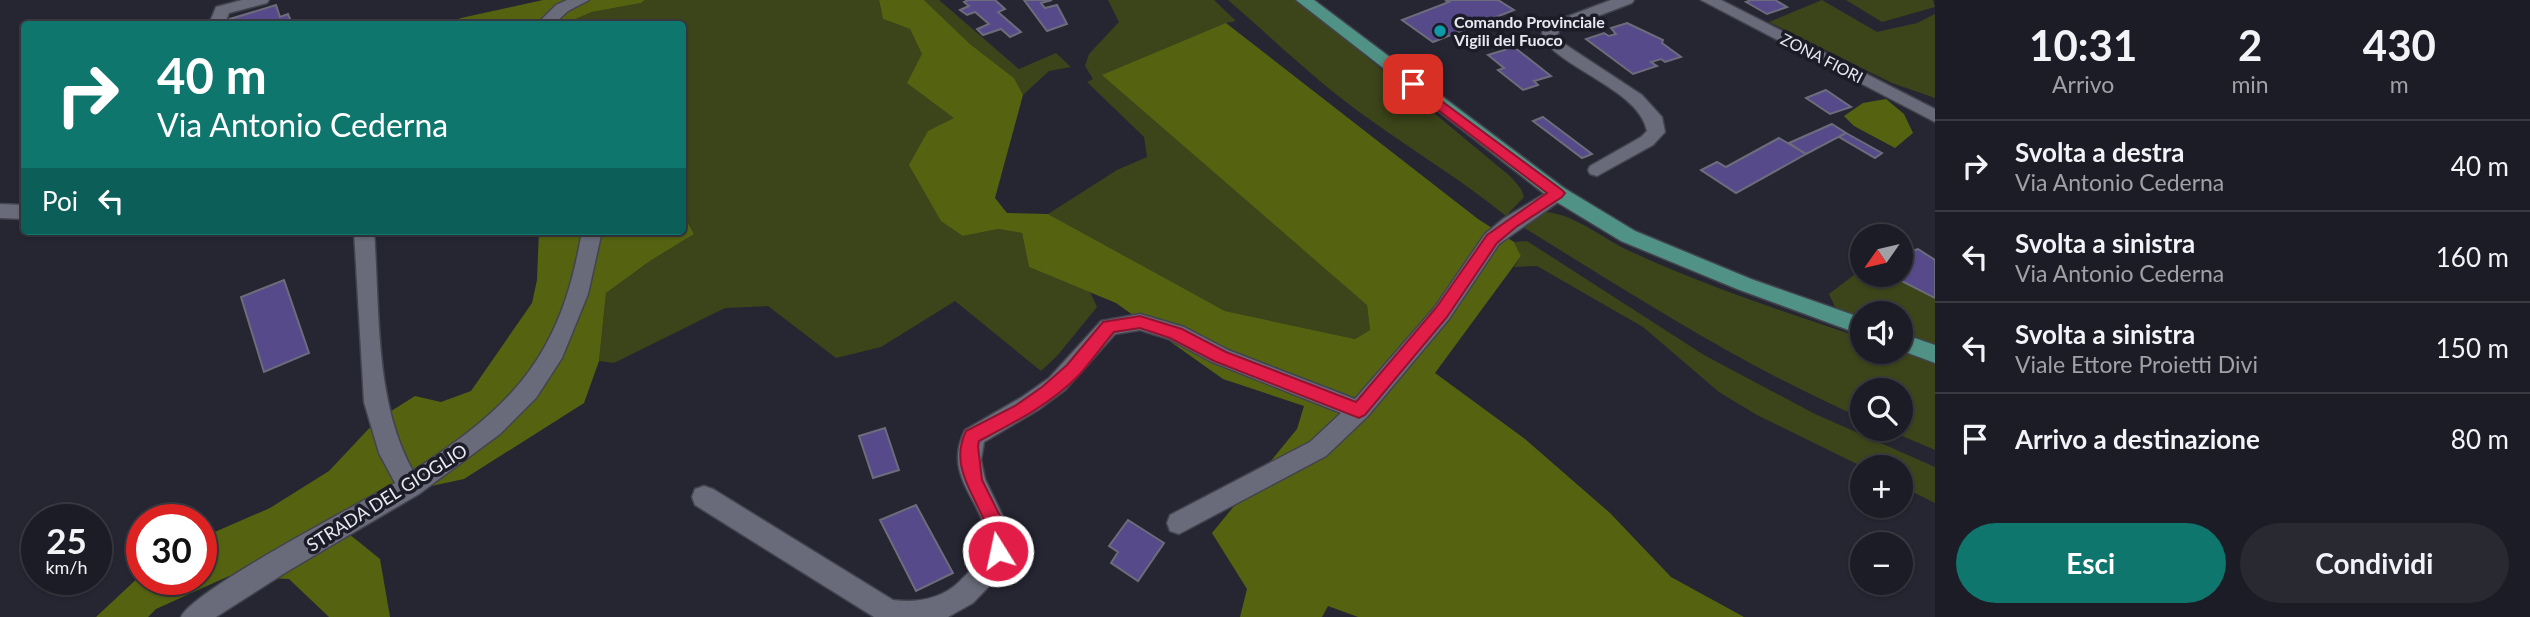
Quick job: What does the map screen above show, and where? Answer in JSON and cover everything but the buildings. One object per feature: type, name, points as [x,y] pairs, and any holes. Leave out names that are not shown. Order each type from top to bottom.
[{"type":"main road","points":[[1304,0],[1557,193],[1628,236],[1676,258],[1850,323]]},
{"type":"main road","points":[[1913,346],[1935,354]]},
{"type":"street","points":[[218,21],[222,10],[261,0]]},
{"type":"street","points":[[548,21],[562,8],[581,0]]},
{"type":"street","points":[[1597,170],[1647,141],[1656,132],[1653,117],[1636,99],[1557,47],[1549,37],[1551,29],[1626,0]]},
{"type":"street","name":"ZONA FIORI","points":[[1709,0],[1935,116]]},
{"type":"street","points":[[1179,523],[1318,449],[1359,410],[1442,313],[1492,239],[1510,223],[1557,193]]},
{"type":"street","points":[[0,211],[21,212]]},
{"type":"street","points":[[364,235],[375,402],[391,453],[409,486]]},
{"type":"street","name":"STRADA DEL GIOGLIO","points":[[194,617],[220,598],[409,486],[474,444],[530,390],[560,341],[588,265],[592,235]]},
{"type":"street","points":[[704,497],[889,612],[913,616],[950,605],[985,576],[998,551],[999,532],[973,481],[969,446],[972,437],[1021,411],[1048,391],[1073,370],[1109,327],[1140,322],[1176,333],[1220,356],[1359,410]]},
{"type":"green space","points":[[543,0],[645,0],[592,12],[570,21],[454,21]]},
{"type":"green space","points":[[645,0],[879,0],[883,19],[910,29],[954,118],[963,236],[998,229],[1022,233],[1029,267],[1090,292],[1097,307],[1057,356],[1041,371],[955,301],[881,347],[836,358],[768,306],[725,308],[614,363],[599,361],[606,293],[694,234],[686,219],[686,21],[568,21],[592,12]]},
{"type":"green space","points":[[879,0],[924,0],[970,44],[1014,78],[1023,95],[995,198],[1007,213],[1048,214],[1225,311],[1355,339],[1370,330],[1367,305],[1102,75],[1226,23],[1478,219],[1514,242],[1521,256],[1435,373],[1525,439],[1610,513],[1671,577],[1744,617],[1358,617],[1328,606],[1322,617],[1240,617],[1247,589],[1212,533],[1297,429],[1304,406],[1223,379],[1116,303],[1029,267],[1022,233],[998,229],[963,236],[941,221],[909,165],[928,131],[954,118],[907,83],[922,54],[910,29],[883,19]]},
{"type":"green space","points":[[924,0],[939,0],[1019,69],[1056,53],[1071,67],[1049,71],[1023,95],[1014,78],[970,44]]},
{"type":"green space","points":[[1108,0],[1214,0],[1236,21],[1226,23],[1367,305],[1370,330],[1355,339],[1225,311],[1048,214],[1117,170],[1147,157],[1144,137],[1087,82],[1093,79],[1085,66],[1089,54],[1119,22]]},
{"type":"green space","points":[[1228,0],[1298,0],[1511,177],[1524,197],[1506,216],[1337,95]]},
{"type":"green space","points":[[1822,0],[1877,32],[1917,23],[1935,14],[1935,98],[1892,83],[1769,22]]},
{"type":"green space","points":[[1846,0],[1933,0],[1935,7],[1882,22]]},
{"type":"green space","points":[[1886,99],[1904,114],[1913,133],[1895,148],[1854,126],[1844,116],[1863,103]]},
{"type":"green space","points":[[1546,212],[1558,214],[1623,248],[1690,277],[1850,334],[1850,364],[1913,364],[1913,356],[1935,364],[1935,450],[1913,441],[1913,378],[1850,378],[1850,413],[1774,376],[1688,328],[1521,226]]},
{"type":"green space","points":[[686,219],[694,234],[606,293],[599,361],[584,403],[464,479],[371,499],[333,521],[380,559],[390,617],[329,617],[289,579],[229,576],[217,581],[217,531],[270,508],[329,471],[377,420],[415,396],[441,402],[471,391],[532,303],[537,280],[539,235],[686,235]]},
{"type":"green space","points":[[1527,241],[1704,355],[1815,414],[1850,429],[1850,441],[1876,441],[1908,455],[1850,455],[1850,461],[1757,415],[1719,392],[1643,327],[1537,266],[1514,267],[1521,256],[1514,242]]},
{"type":"green space","points":[[1850,278],[1850,287],[1913,287],[1935,298],[1935,349],[1913,341],[1913,301],[1850,301],[1850,316],[1835,307],[1829,294]]},
{"type":"green space","points":[[1913,457],[1935,467],[1935,503],[1913,492]]},
{"type":"green space","points":[[126,589],[126,595],[187,595],[156,609],[148,617],[96,617]]},
{"type":"place","name":"Comando Provinciale Vigili del Fuoco","points":[[1440,31]]},
{"type":"route","points":[[998,551],[999,532],[973,481],[969,446],[972,437],[986,427],[1021,411],[1048,391],[1073,370],[1109,327],[1140,322],[1176,333],[1220,356],[1359,410],[1442,313],[1492,239],[1510,223],[1557,193],[1413,84]]}]
